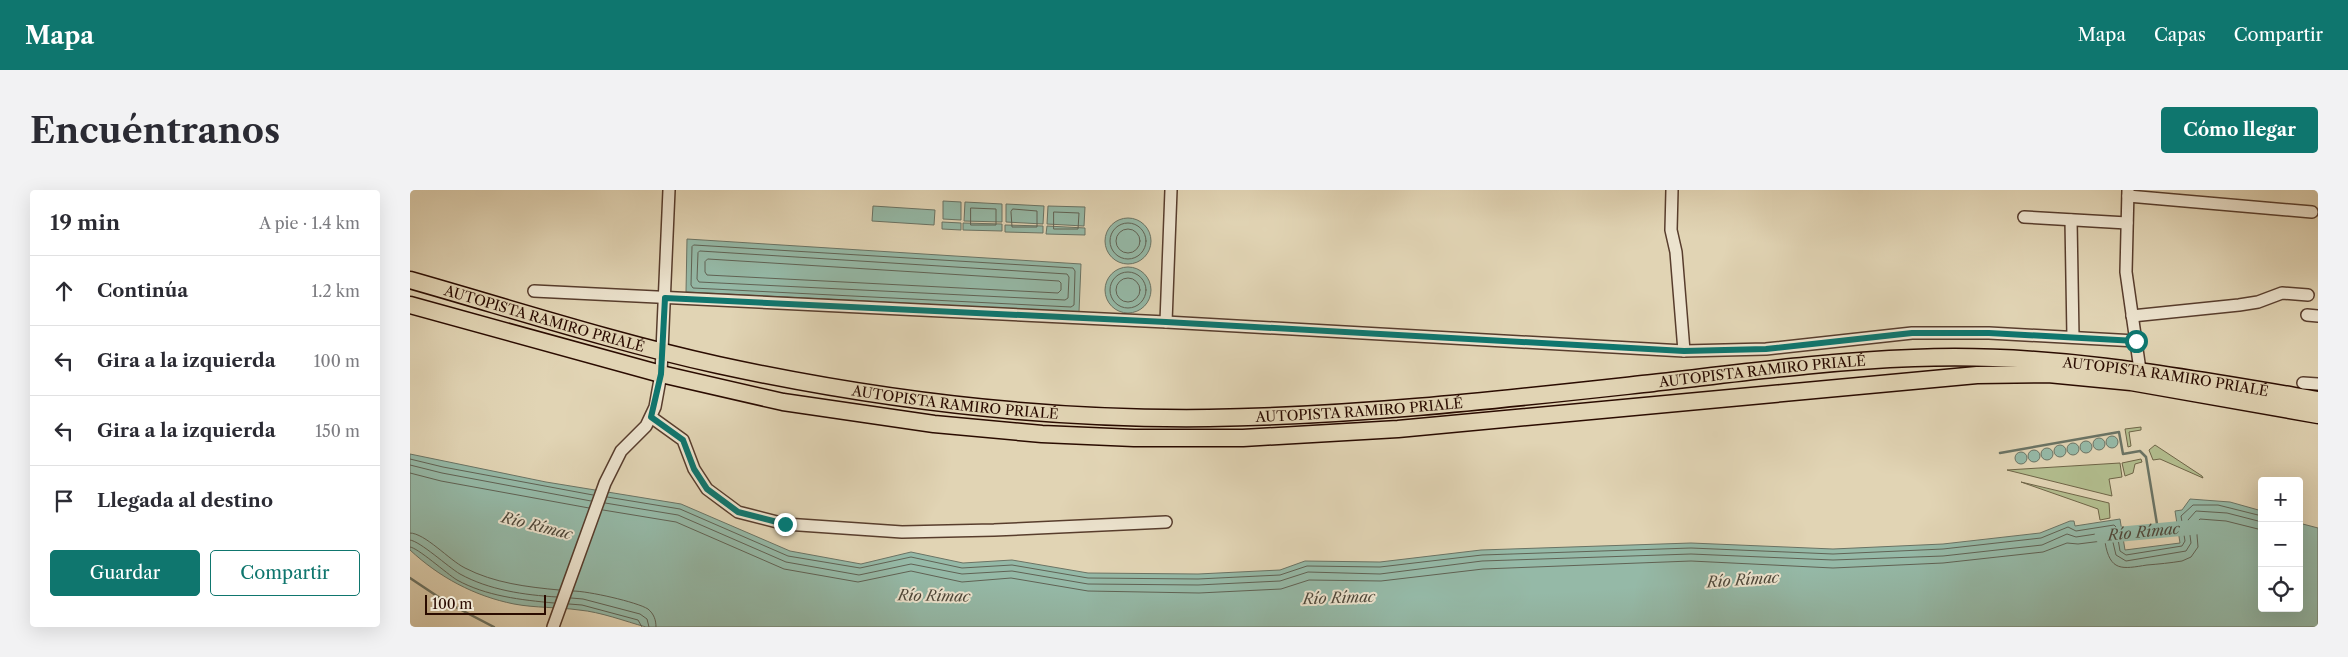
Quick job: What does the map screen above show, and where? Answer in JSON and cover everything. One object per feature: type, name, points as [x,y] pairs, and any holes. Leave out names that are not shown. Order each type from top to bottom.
[{"type":"highway","name":"AUTOPISTA RAMIRO PRIALÉ","points":[[410,280],[662,352],[810,384],[927,401],[1054,413],[1205,418],[1312,415],[1401,408],[1917,357],[2057,362],[2143,377],[2318,415]]},
{"type":"highway","name":"AUTOPISTA RAMIRO PRIALÉ","points":[[410,305],[661,374],[783,402],[934,424],[1042,434],[1134,438],[1243,438],[1398,429],[1977,375],[2048,374],[2143,377],[2318,400]]},
{"type":"street","points":[[554,624],[605,483],[621,451],[651,417],[661,374],[669,190]]},
{"type":"street","points":[[1166,322],[1171,190]]},
{"type":"street","points":[[1672,190],[1671,230],[1676,252],[1684,351]]},
{"type":"street","points":[[2143,377],[2126,272],[2128,193],[2312,212]]},
{"type":"street","points":[[2024,217],[2127,223]]},
{"type":"street","points":[[2071,220],[2073,337]]},
{"type":"street","points":[[534,291],[1166,322],[1684,351],[1766,349],[1912,333],[1989,333],[2136,341]]},
{"type":"street","points":[[2132,316],[2239,305],[2258,302],[2282,293],[2288,295],[2308,295]]},
{"type":"street","points":[[2303,383],[2318,384]]},
{"type":"street","points":[[651,417],[683,440],[694,469],[707,489],[738,512],[785,524],[902,532],[1166,522]]},
{"type":"shaded area","points":[[2141,427],[2141,430],[2129,432],[2131,446],[2128,447],[2125,429]]},
{"type":"shaded area","points":[[2155,445],[2203,478],[2160,459],[2153,460],[2149,450]]},
{"type":"shaded area","points":[[2141,459],[2142,462],[2135,464],[2133,473],[2125,476],[2122,463]]},
{"type":"shaded area","points":[[2120,463],[2122,477],[2109,479],[2112,496],[2007,470]]},
{"type":"shaded area","points":[[2021,482],[2109,503],[2110,518],[2100,520],[2098,509]]},
{"type":"water","points":[[943,201],[961,202],[961,220],[943,219]]},
{"type":"water","points":[[965,202],[1002,204],[1002,222],[964,221]]},
{"type":"water","points":[[1006,204],[1044,206],[1043,224],[1006,222]]},
{"type":"water","points":[[873,206],[935,210],[934,225],[872,221]]},
{"type":"water","points":[[1048,206],[1085,207],[1084,226],[1047,224]]},
{"type":"water","points":[[1133,218],[1137,219],[1147,228],[1150,232],[1150,250],[1141,260],[1133,264],[1123,264],[1115,260],[1106,250],[1105,236],[1109,228],[1119,219]]},
{"type":"water","points":[[942,222],[961,223],[961,230],[942,229]]},
{"type":"water","points":[[963,223],[1002,224],[1002,231],[963,230]]},
{"type":"water","points":[[1005,225],[1043,226],[1043,233],[1005,232]]},
{"type":"water","points":[[1047,226],[1085,228],[1085,235],[1046,234]]},
{"type":"water","points":[[687,239],[1081,264],[1079,312],[686,292]]},
{"type":"water","points":[[1133,267],[1137,268],[1147,277],[1150,281],[1150,299],[1141,309],[1133,313],[1123,313],[1115,309],[1106,299],[1105,285],[1109,277],[1119,268]]},
{"type":"water","points":[[2110,436],[2114,436],[2118,442],[2114,448],[2110,448],[2106,444],[2106,440]]},
{"type":"water","points":[[2097,438],[2101,438],[2105,444],[2101,450],[2097,450],[2093,446],[2093,442]]},
{"type":"water","points":[[2084,441],[2088,441],[2092,447],[2088,453],[2084,453],[2080,449],[2080,445]]},
{"type":"water","points":[[2071,443],[2075,443],[2079,449],[2075,455],[2071,455],[2067,451],[2067,447]]},
{"type":"water","points":[[2058,445],[2062,445],[2066,451],[2062,457],[2058,457],[2054,453],[2054,449]]},
{"type":"water","points":[[2045,448],[2049,448],[2053,454],[2049,460],[2045,460],[2041,456],[2041,452]]},
{"type":"water","points":[[2032,450],[2036,450],[2040,456],[2036,462],[2032,462],[2028,458],[2028,454]]},
{"type":"water","points":[[2019,452],[2023,452],[2027,458],[2023,464],[2019,464],[2015,460],[2015,456]]},
{"type":"water","points":[[410,454],[546,482],[681,504],[790,551],[861,564],[911,552],[963,563],[1012,560],[1088,573],[1198,574],[1280,570],[1305,561],[1380,562],[1481,550],[1691,543],[1833,549],[1943,544],[2040,533],[2070,521],[2074,521],[2075,526],[2120,519],[2125,550],[2180,543],[2175,511],[2182,510],[2190,499],[2230,502],[2258,510],[2258,612],[2303,612],[2303,524],[2318,528],[2318,627],[646,627],[587,611],[514,604],[485,596],[445,577],[410,550]]},
{"type":"waterway","points":[[2000,453],[2119,432],[2123,454],[2140,451],[2146,457],[2158,530]]},
{"type":"waterway","name":"Río Rímac","points":[[2102,536],[2196,527]]},
{"type":"waterway","points":[[410,578],[446,602],[494,627]]},
{"type":"route","points":[[785,524],[738,512],[707,489],[694,469],[683,440],[651,417],[655,407],[661,374],[665,298],[1166,322],[1684,351],[1766,349],[1912,333],[1989,333],[2136,341]]}]
